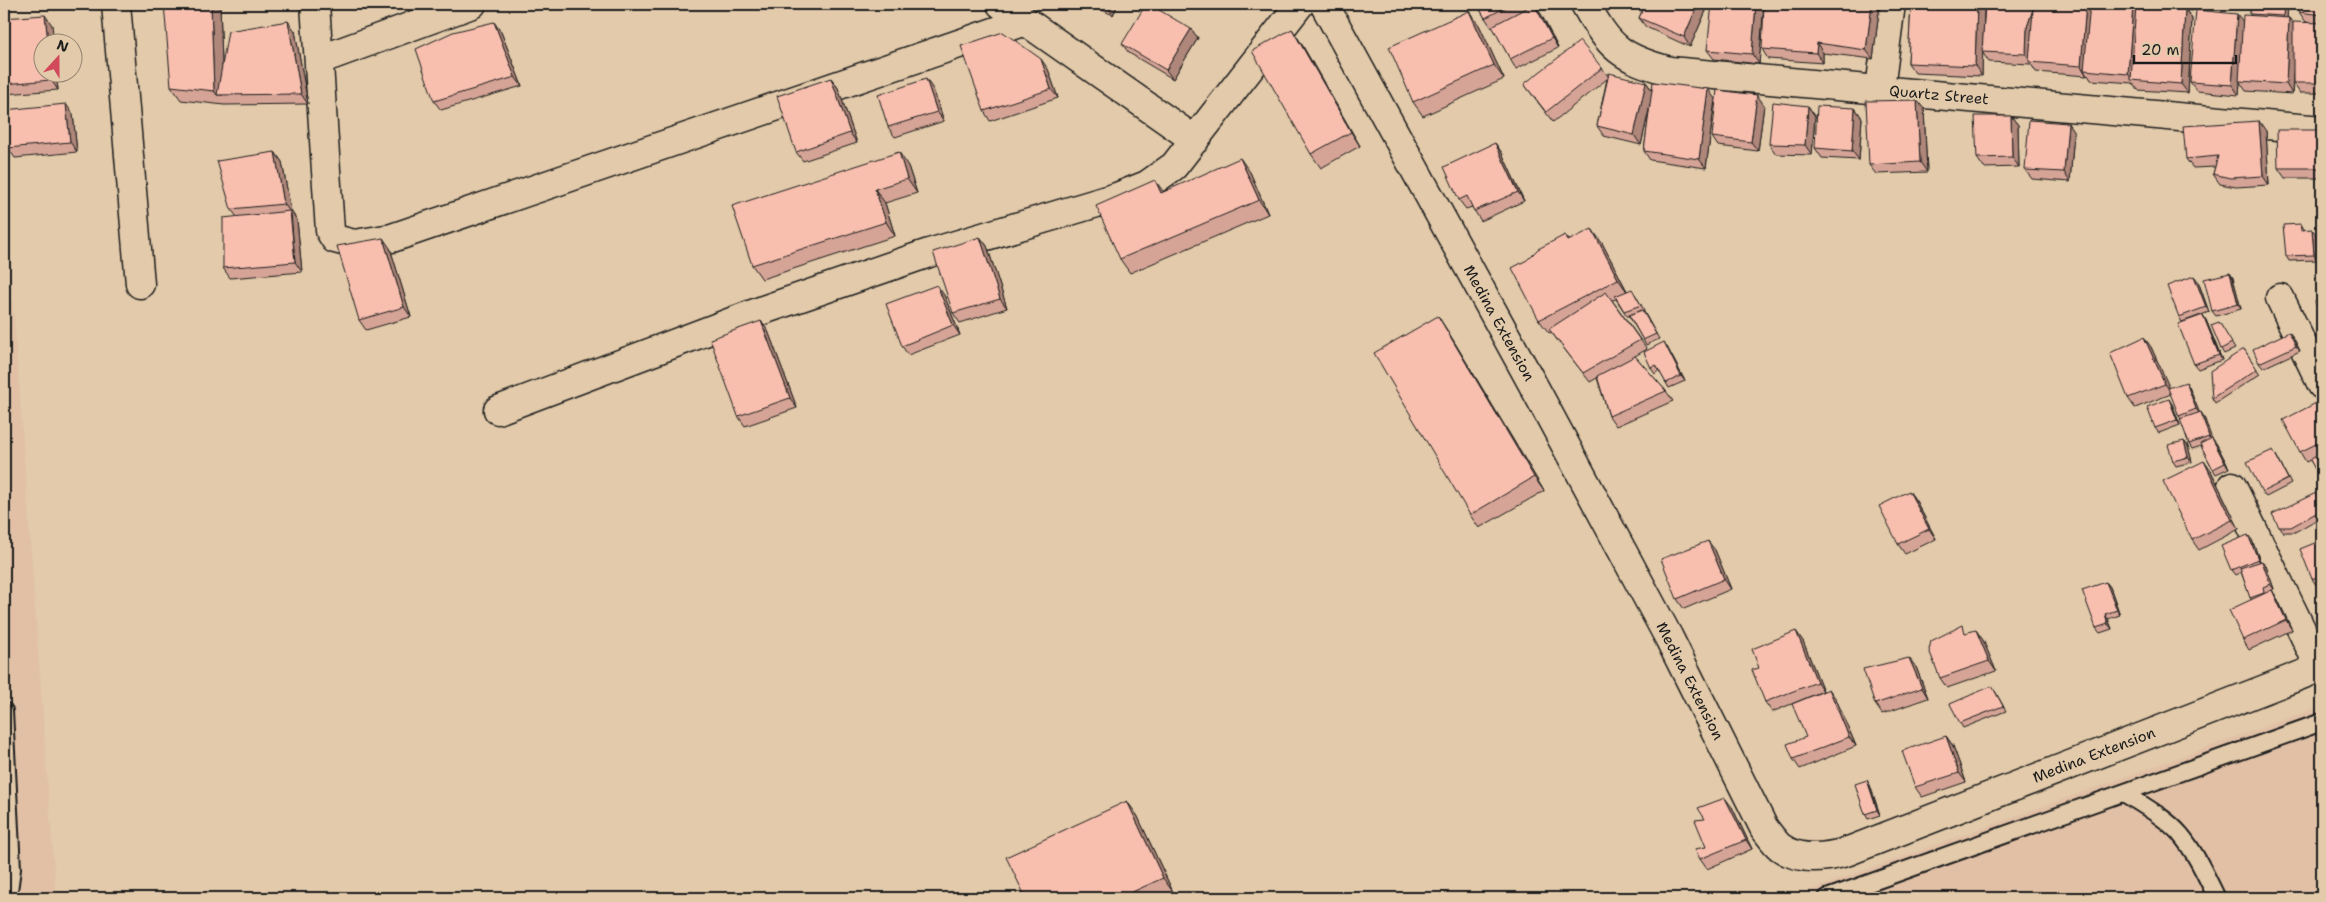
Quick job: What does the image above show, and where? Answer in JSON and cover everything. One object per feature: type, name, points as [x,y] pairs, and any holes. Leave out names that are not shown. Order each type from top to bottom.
[{"type":"street","points":[[116,4],[140,284]]},
{"type":"street","points":[[315,4],[330,231],[335,239],[354,244],[392,238],[1026,21]]},
{"type":"street","points":[[319,60],[472,4]]},
{"type":"street","points":[[1001,4],[1195,140]]},
{"type":"street","points":[[498,410],[782,304],[930,253],[1117,197],[1147,185],[1174,166],[1300,4]]},
{"type":"street","name":"Medina Extension","points":[[1324,4],[1654,610],[1764,828],[1780,847],[1799,855],[1824,858],[1846,852],[2321,667]]},
{"type":"street","name":"Quartz Street","points":[[1585,4],[1602,34],[1621,53],[1641,63],[1670,71],[2322,130]]},
{"type":"street","points":[[1880,89],[1891,4]]},
{"type":"street","points":[[2280,298],[2322,385]]},
{"type":"street","points":[[2232,486],[2321,667]]},
{"type":"lane","points":[[4,711],[12,869],[8,898],[4,896]]},
{"type":"lane","points":[[1827,898],[2322,722]]},
{"type":"lane","points":[[2124,793],[2160,817],[2179,833],[2198,858],[2217,898]]},
{"type":"shaded area","points":[[4,190],[19,387],[56,898],[4,898]]},
{"type":"shaded area","points":[[2322,706],[2322,898],[1788,898]]},
{"type":"building","points":[[164,4],[211,4],[214,91],[171,86]]},
{"type":"building","points":[[1146,4],[1191,29],[1166,70],[1122,44]]},
{"type":"building","points":[[1477,4],[1512,4],[1485,18]]},
{"type":"building","points":[[1534,4],[1552,38],[1510,59],[1492,26]]},
{"type":"building","points":[[1645,4],[1698,4],[1684,37],[1639,18]]},
{"type":"building","points":[[1712,4],[1756,4],[1752,54],[1707,50]]},
{"type":"building","points":[[1764,4],[1872,4],[1866,50],[1817,43],[1816,53],[1762,49]]},
{"type":"building","points":[[1911,4],[1977,4],[1975,66],[1908,63]]},
{"type":"building","points":[[1985,4],[2086,4],[2081,66],[2029,62],[2033,9],[2027,27],[2026,54],[1982,52]]},
{"type":"building","points":[[2090,4],[2133,5],[2128,74],[2084,70]]},
{"type":"building","points":[[2251,4],[2284,4],[2283,16],[2250,14]]},
{"type":"building","points":[[2300,4],[2322,4],[2322,15],[2299,12]]},
{"type":"building","points":[[2136,5],[2185,9],[2181,84],[2131,80]]},
{"type":"building","points":[[2196,10],[2237,14],[2232,85],[2190,82]]},
{"type":"building","points":[[1469,11],[1494,65],[1413,102],[1389,47]]},
{"type":"building","points":[[45,15],[47,32],[32,32],[32,82],[4,84],[4,18]]},
{"type":"building","points":[[2243,15],[2289,18],[2286,84],[2239,81]]},
{"type":"building","points":[[288,21],[301,94],[217,95],[228,31]]},
{"type":"building","points":[[494,22],[515,77],[434,101],[416,49],[453,32]]},
{"type":"building","points":[[2293,22],[2322,23],[2322,83],[2293,83]]},
{"type":"building","points":[[1292,29],[1351,132],[1311,154],[1252,51]]},
{"type":"building","points":[[1003,32],[1041,59],[1051,89],[984,111],[961,46]]},
{"type":"building","points":[[1580,41],[1602,68],[1546,112],[1524,84]]},
{"type":"building","points":[[1609,73],[1646,82],[1634,135],[1597,126]]},
{"type":"building","points":[[831,78],[850,133],[796,152],[777,96]]},
{"type":"building","points":[[926,79],[937,112],[888,127],[878,95]]},
{"type":"building","points":[[1653,82],[1708,89],[1699,159],[1644,151]]},
{"type":"building","points":[[1717,90],[1757,95],[1751,142],[1712,137]]},
{"type":"building","points":[[1917,100],[1920,162],[1869,165],[1866,101]]},
{"type":"building","points":[[1773,102],[1808,106],[1805,145],[1769,144]]},
{"type":"building","points":[[66,104],[70,142],[8,148],[4,110]]},
{"type":"building","points":[[1817,106],[1855,108],[1852,151],[1815,148]]},
{"type":"building","points":[[1975,116],[2011,116],[2012,157],[1977,158]]},
{"type":"building","points":[[2029,120],[2068,123],[2064,172],[2025,170]]},
{"type":"building","points":[[2259,121],[2263,176],[2230,178],[2213,174],[2218,156],[2186,159],[2183,126]]},
{"type":"building","points":[[2277,130],[2322,130],[2322,168],[2278,168]]},
{"type":"building","points":[[1495,143],[1518,192],[1474,211],[1467,196],[1459,200],[1444,167]]},
{"type":"building","points":[[275,152],[284,204],[231,209],[217,161]]},
{"type":"building","points":[[899,152],[907,179],[875,189],[886,222],[752,265],[732,206]]},
{"type":"building","points":[[1240,158],[1259,200],[1120,259],[1096,206],[1155,180],[1161,193]]},
{"type":"building","points":[[290,211],[295,262],[223,268],[223,218]]},
{"type":"building","points":[[2301,224],[2301,230],[2312,229],[2314,255],[2286,256],[2283,225]]},
{"type":"building","points":[[1592,229],[1618,279],[1539,320],[1512,268],[1527,260],[1538,249],[1565,235],[1568,241]]},
{"type":"building","points":[[980,237],[1000,299],[953,313],[933,252]]},
{"type":"building","points":[[383,238],[404,307],[359,320],[337,246]]},
{"type":"building","points":[[2230,273],[2238,304],[2212,311],[2204,279]]},
{"type":"building","points":[[2194,276],[2206,307],[2179,317],[2167,286]]},
{"type":"building","points":[[937,285],[953,325],[902,346],[886,304]]},
{"type":"building","points":[[1632,289],[1641,305],[1624,311],[1615,296]]},
{"type":"building","points":[[1606,292],[1640,340],[1583,373],[1549,329]]},
{"type":"building","points":[[2322,299],[2322,322],[2321,323],[2315,301]]},
{"type":"building","points":[[1642,310],[1656,334],[1643,340],[1629,315]]},
{"type":"building","points":[[2203,315],[2219,355],[2194,364],[2178,324]]},
{"type":"building","points":[[1438,316],[1534,477],[1470,515],[1374,353]]},
{"type":"building","points":[[761,321],[790,398],[738,416],[710,339]]},
{"type":"building","points":[[2219,322],[2232,343],[2221,349],[2211,325]]},
{"type":"building","points":[[2289,332],[2296,346],[2259,363],[2253,349]]},
{"type":"building","points":[[2144,337],[2165,384],[2128,398],[2110,353]]},
{"type":"building","points":[[1664,342],[1681,376],[1666,383],[1656,365],[1651,368],[1644,352]]},
{"type":"building","points":[[2244,349],[2257,369],[2212,398],[2210,371]]},
{"type":"building","points":[[1635,356],[1666,391],[1609,416],[1597,376]]},
{"type":"building","points":[[2186,382],[2196,409],[2179,416],[2168,388]]},
{"type":"building","points":[[2169,399],[2177,420],[2155,428],[2147,407]]},
{"type":"building","points":[[2322,400],[2322,441],[2300,452],[2283,420]]},
{"type":"building","points":[[2201,412],[2209,437],[2189,444],[2180,419]]},
{"type":"building","points":[[2212,438],[2225,463],[2213,469],[2200,444]]},
{"type":"building","points":[[2184,441],[2188,457],[2173,461],[2168,445]]},
{"type":"building","points":[[2273,450],[2288,479],[2262,492],[2247,462]]},
{"type":"building","points":[[2322,452],[2322,477],[2320,478],[2310,460]]},
{"type":"building","points":[[2204,461],[2232,520],[2192,540],[2163,481]]},
{"type":"building","points":[[1909,491],[1929,529],[1898,544],[1879,506]]},
{"type":"building","points":[[2316,493],[2318,512],[2291,527],[2279,527],[2272,514]]},
{"type":"building","points":[[2248,535],[2258,559],[2231,570],[2221,546]]},
{"type":"building","points":[[2322,540],[2322,575],[2312,579],[2300,549]]},
{"type":"building","points":[[1708,541],[1724,579],[1677,599],[1661,559]]},
{"type":"building","points":[[2262,561],[2270,584],[2263,587],[2264,593],[2250,598],[2240,568]]},
{"type":"building","points":[[2106,582],[2117,610],[2105,614],[2108,624],[2096,628],[2082,590]]},
{"type":"building","points":[[2272,590],[2286,620],[2243,640],[2229,610]]},
{"type":"building","points":[[1963,625],[1965,633],[1976,630],[1989,661],[1940,678],[1929,650],[1931,641]]},
{"type":"building","points":[[1796,631],[1817,682],[1765,702],[1752,670],[1759,668],[1752,649]]},
{"type":"building","points":[[1909,658],[1922,688],[1875,704],[1863,669]]},
{"type":"building","points":[[1992,686],[2003,706],[1960,723],[1950,704]]},
{"type":"building","points":[[1829,689],[1849,737],[1793,759],[1787,744],[1806,737],[1792,704]]},
{"type":"building","points":[[1946,736],[1959,773],[1915,787],[1902,751]]},
{"type":"building","points":[[1867,780],[1877,810],[1865,814],[1855,784]]},
{"type":"building","points":[[1725,798],[1746,840],[1700,859],[1695,849],[1706,847],[1695,820],[1705,819],[1698,808]]},
{"type":"building","points":[[1127,801],[1163,878],[1119,898],[1026,898],[1006,857]]}]
